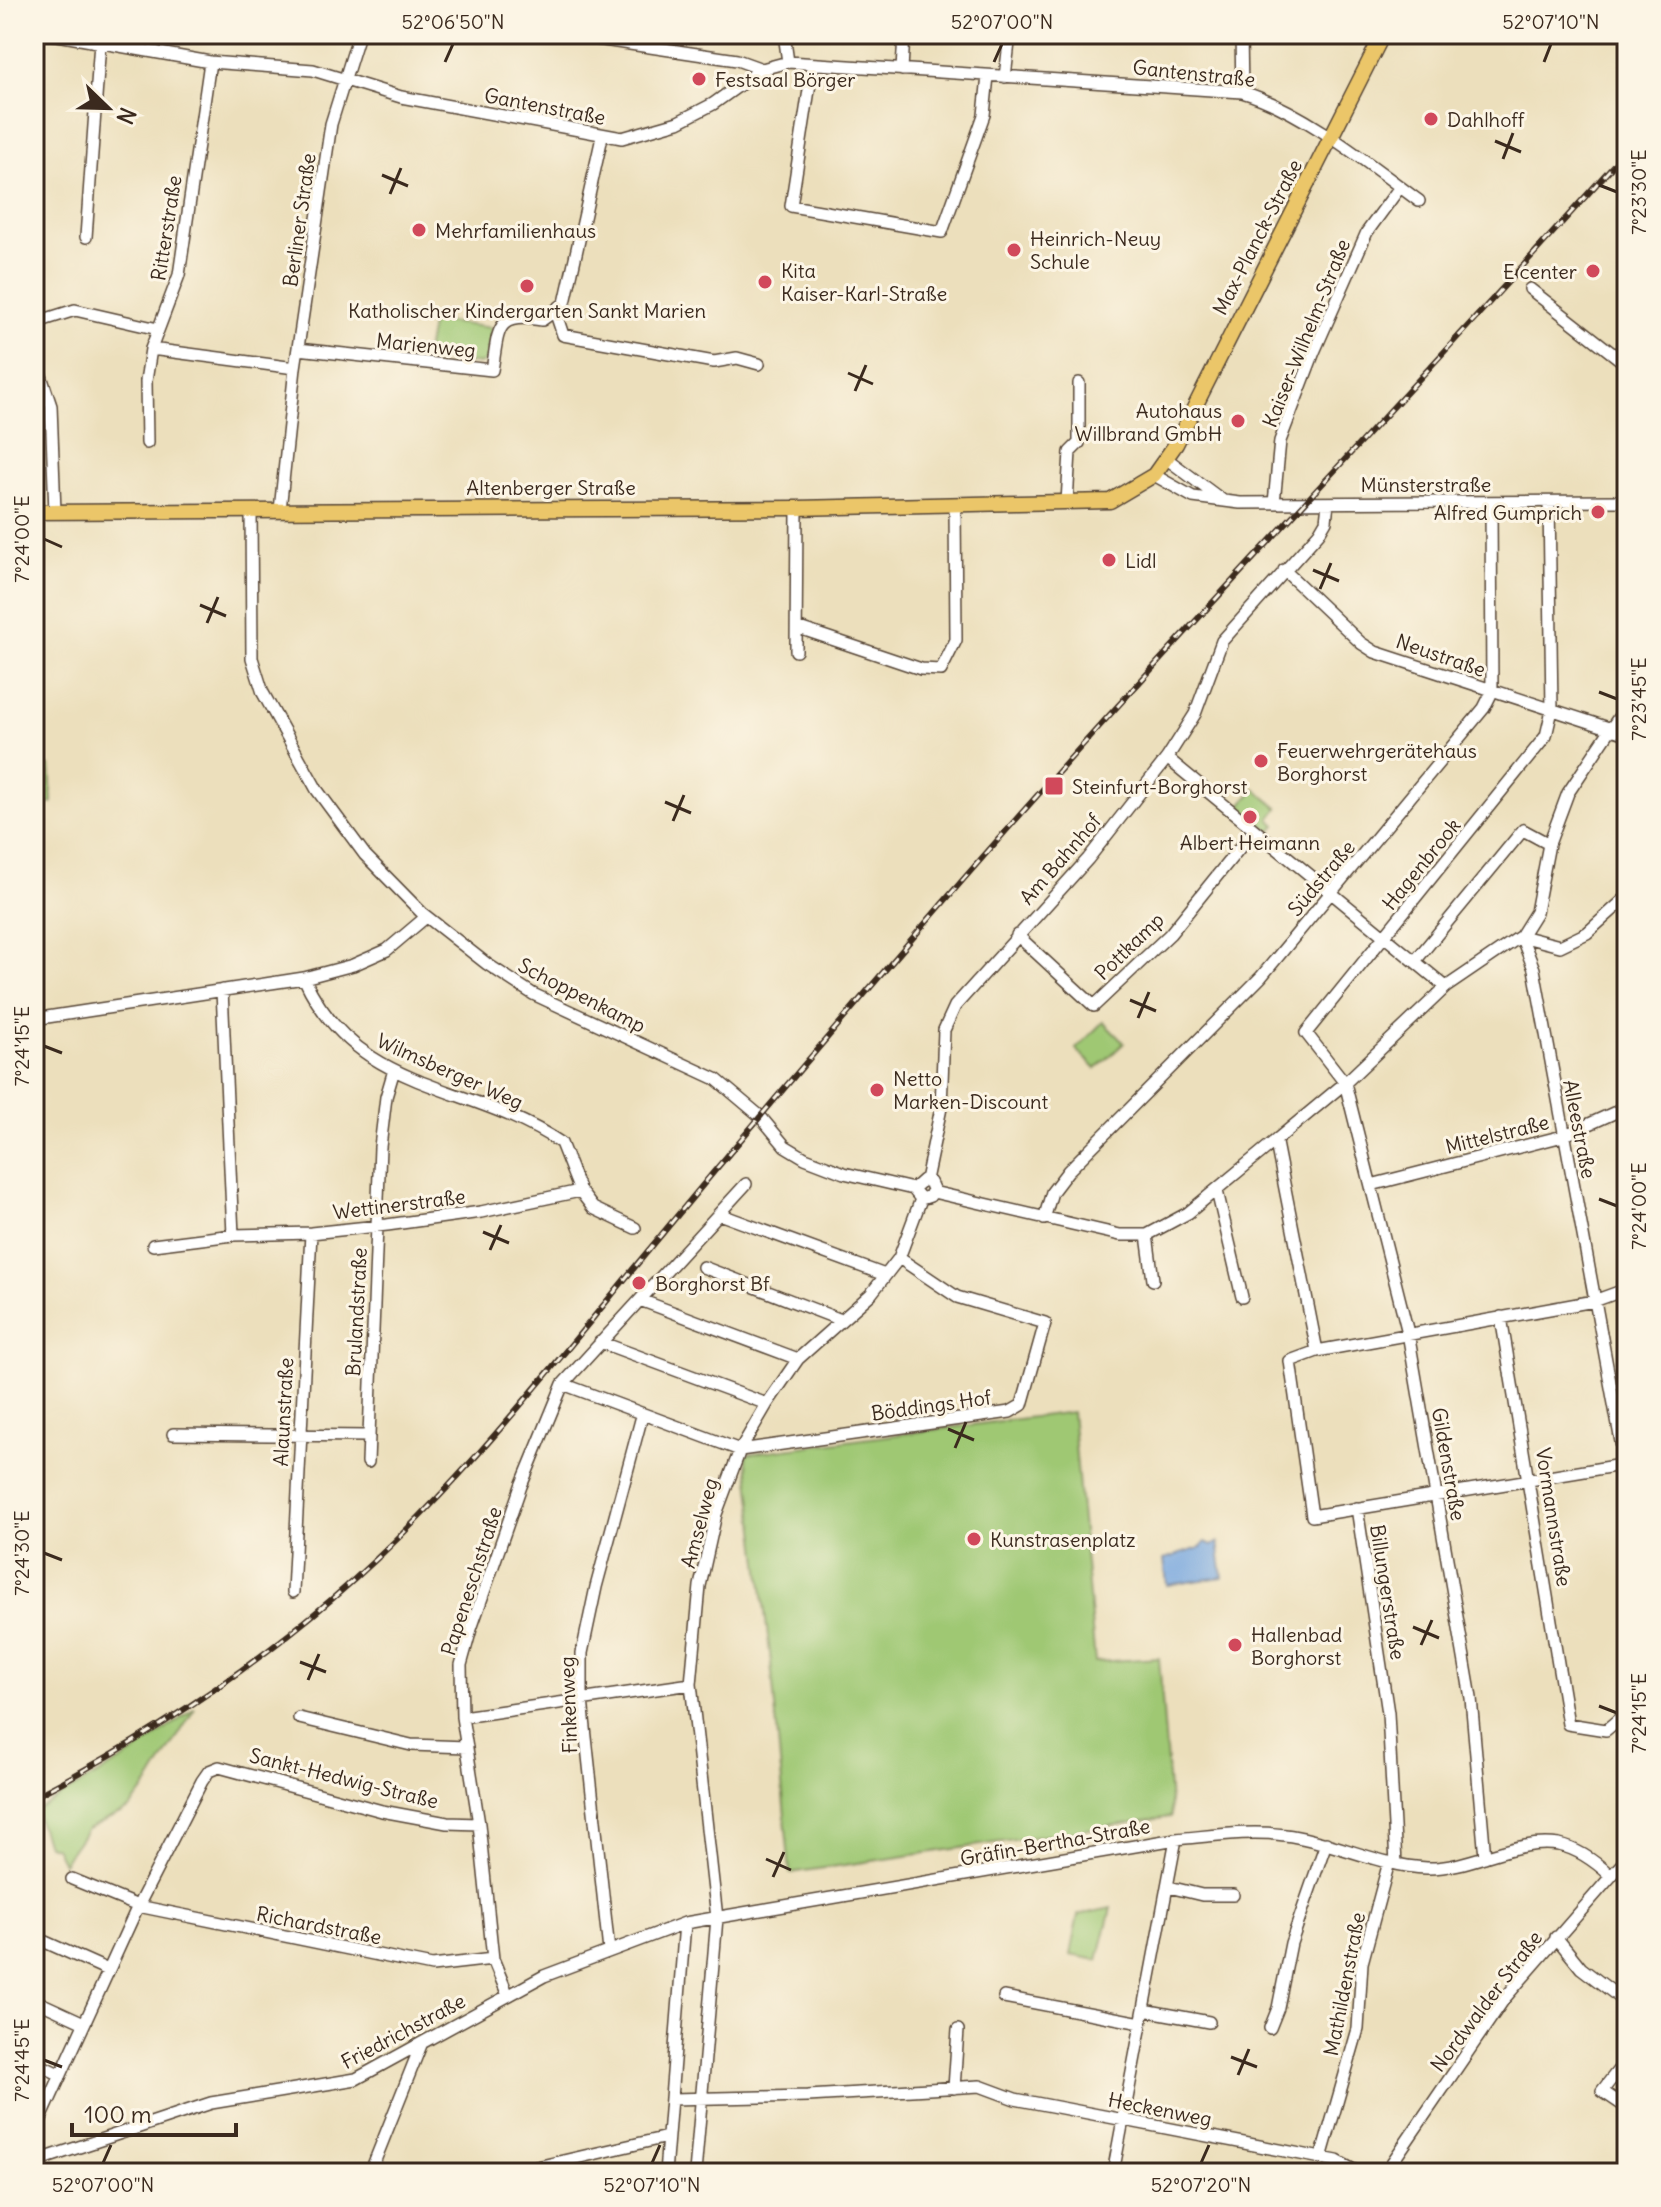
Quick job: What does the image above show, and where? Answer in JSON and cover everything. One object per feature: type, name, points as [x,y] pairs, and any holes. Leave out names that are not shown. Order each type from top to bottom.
[{"type":"main road","name":"Max-Planck-Straße","points":[[1167,459],[1383,34]]},
{"type":"main road","name":"Altenberger Straße","points":[[34,512],[797,508],[1110,501],[1154,475],[1167,459]]},
{"type":"street","name":"Gantenstraße","points":[[52,34],[210,62],[313,70],[401,97],[602,137],[641,136],[678,122],[713,104],[762,69],[788,62],[1242,92],[1275,104],[1419,201]]},
{"type":"street","name":"Berliner Straße","points":[[280,510],[295,368],[331,124],[359,34]]},
{"type":"street","points":[[563,34],[737,60],[762,69]]},
{"type":"street","points":[[784,34],[788,62]]},
{"type":"street","points":[[902,70],[904,34]]},
{"type":"street","points":[[1005,77],[1010,34]]},
{"type":"street","points":[[1241,34],[1242,92]]},
{"type":"street","points":[[86,237],[100,42]]},
{"type":"street","name":"Ritterstraße","points":[[147,443],[146,381],[151,349],[179,275],[210,62]]},
{"type":"street","points":[[813,64],[791,206],[942,232],[984,115],[988,76]]},
{"type":"street","points":[[602,137],[571,291],[565,303],[555,311],[563,335],[714,362],[737,358],[759,364]]},
{"type":"street","name":"Kaiser-Wilhelm-Straße","points":[[1274,503],[1280,441],[1314,352],[1367,232],[1400,187]]},
{"type":"street","points":[[1530,289],[1627,365]]},
{"type":"street","points":[[34,323],[75,310],[158,329]]},
{"type":"street","name":"Marienweg","points":[[298,349],[492,370],[500,326],[506,320],[515,317],[542,320],[555,311]]},
{"type":"street","points":[[151,349],[295,368]]},
{"type":"street","points":[[34,357],[51,406],[55,512]]},
{"type":"street","points":[[1067,502],[1070,452],[1079,443],[1079,383]]},
{"type":"street","points":[[1167,459],[1226,502]]},
{"type":"street","name":"Münsterstraße","points":[[1154,475],[1193,497],[1226,502],[1627,501]]},
{"type":"street","points":[[1491,502],[1492,692]]},
{"type":"street","points":[[1549,502],[1552,710]]},
{"type":"street","name":"Am Bahnhof","points":[[926,1180],[941,1108],[944,1030],[967,989],[1088,859],[1167,758],[1200,702],[1222,641],[1323,527],[1328,503]]},
{"type":"street","points":[[799,628],[921,669],[941,670],[956,640],[955,505]]},
{"type":"street","points":[[796,651],[799,628],[797,508]]},
{"type":"street","name":"Schoppenkamp","points":[[251,510],[252,658],[263,693],[322,796],[365,855],[426,917],[533,994],[716,1079],[744,1100],[785,1146],[844,1173],[913,1189]]},
{"type":"street","name":"Neustraße","points":[[1284,570],[1361,643],[1375,652],[1627,734]]},
{"type":"street","name":"Südstraße","points":[[1044,1219],[1052,1192],[1068,1171],[1260,978],[1484,708],[1492,692]]},
{"type":"street","points":[[933,1192],[932,1185],[926,1180],[916,1182],[913,1189],[921,1199],[933,1192],[1099,1233],[1147,1235],[1188,1213],[1345,1083],[1446,987],[1521,936],[1536,912],[1549,844],[1568,793],[1627,705]]},
{"type":"street","name":"Hagenbrook","points":[[1345,1083],[1306,1033],[1546,736],[1552,710]]},
{"type":"street","points":[[1167,758],[1446,987]]},
{"type":"street","name":"Pottkamp","points":[[1017,935],[1094,1006],[1170,934],[1254,830]]},
{"type":"street","points":[[1416,960],[1523,830],[1549,844]]},
{"type":"street","points":[[1521,936],[1560,946],[1587,933],[1627,897]]},
{"type":"street","points":[[34,989],[36,1018],[304,978],[353,965],[387,950],[426,917]]},
{"type":"street","name":"Alleestraße","points":[[1521,936],[1534,969],[1626,1467]]},
{"type":"street","name":"Wilmsberger Weg","points":[[304,978],[317,1006],[345,1038],[373,1060],[550,1135],[561,1143],[580,1191]]},
{"type":"street","points":[[222,990],[233,1235]]},
{"type":"street","name":"Brulandstraße","points":[[368,1462],[382,1119],[394,1070]]},
{"type":"street","name":"Gildenstraße","points":[[1345,1083],[1408,1333],[1471,1698],[1485,1857]]},
{"type":"street","name":"Mittelstraße","points":[[1371,1185],[1563,1136],[1627,1107]]},
{"type":"street","points":[[1276,1143],[1317,1351]]},
{"type":"street","name":"Papeneschstraße","points":[[507,1993],[493,1959],[479,1824],[462,1717],[461,1665],[471,1629],[521,1486],[563,1384],[746,1184]]},
{"type":"street","points":[[580,1191],[593,1208],[635,1228]]},
{"type":"street","name":"Wettinerstraße","points":[[153,1245],[233,1235],[311,1233],[481,1212],[580,1191]]},
{"type":"street","points":[[1217,1191],[1242,1297]]},
{"type":"street","name":"Amselweg","points":[[695,2173],[717,1918],[691,1684],[700,1586],[716,1514],[740,1450],[767,1404],[798,1359],[841,1320],[899,1258],[921,1199]]},
{"type":"street","points":[[719,1214],[885,1275]]},
{"type":"street","name":"Alaunstraße","points":[[293,1592],[311,1233]]},
{"type":"street","points":[[1147,1235],[1153,1280]]},
{"type":"street","name":"Böddings Hof","points":[[740,1450],[1010,1412],[1022,1405],[1045,1323],[957,1297],[899,1258]]},
{"type":"street","points":[[703,1267],[841,1320]]},
{"type":"street","name":"Billungerstraße","points":[[1393,1863],[1388,1713],[1357,1508],[1312,1516],[1290,1361],[1317,1351],[1408,1333],[1594,1301],[1627,1289]]},
{"type":"street","points":[[640,1300],[798,1359]]},
{"type":"street","name":"Vormannstraße","points":[[1501,1317],[1530,1477],[1568,1724],[1606,1730],[1627,1712]]},
{"type":"street","points":[[600,1342],[767,1404]]},
{"type":"street","points":[[563,1384],[740,1450]]},
{"type":"street","name":"Finkenweg","points":[[609,1951],[582,1700],[582,1653],[596,1587],[642,1416]]},
{"type":"street","points":[[173,1434],[368,1436]]},
{"type":"street","points":[[1357,1508],[1530,1477],[1626,1467]]},
{"type":"street","points":[[462,1717],[691,1684]]},
{"type":"street","points":[[299,1718],[411,1745],[467,1747]]},
{"type":"street","name":"Sankt-Hedwig-Straße","points":[[138,1906],[202,1781],[209,1771],[219,1767],[382,1811],[447,1823],[479,1824]]},
{"type":"street","name":"Gräfin-Bertha-Straße","points":[[507,1993],[685,1923],[1176,1839],[1247,1833],[1285,1834],[1393,1863],[1429,1868],[1540,1844],[1561,1845],[1585,1855],[1611,1876]]},
{"type":"street","points":[[1113,2173],[1176,1839]]},
{"type":"street","points":[[1270,2028],[1278,2008],[1291,1943],[1326,1843]]},
{"type":"street","name":"Nordwalder Straße","points":[[1385,2173],[1496,2010],[1627,1858]]},
{"type":"street","name":"Mathildenstraße","points":[[1321,2158],[1358,2029],[1362,1963],[1393,1863]]},
{"type":"street","name":"Richardstraße","points":[[72,1879],[138,1906],[432,1966],[493,1959]]},
{"type":"street","points":[[1169,1887],[1202,1895],[1233,1895]]},
{"type":"street","points":[[35,2129],[138,1906]]},
{"type":"street","points":[[665,2173],[685,1923]]},
{"type":"street","points":[[34,1937],[108,1970]]},
{"type":"street","points":[[1556,1937],[1581,1968],[1627,2003]]},
{"type":"street","name":"Friedrichstraße","points":[[34,2162],[211,2103],[342,2084],[421,2045],[507,1993]]},
{"type":"street","points":[[1004,1997],[1141,2023]]},
{"type":"street","points":[[34,2000],[84,2023]]},
{"type":"street","points":[[1144,2010],[1209,2022]]},
{"type":"street","points":[[954,2088],[958,2030]]},
{"type":"street","points":[[370,2173],[421,2045]]},
{"type":"street","points":[[1627,2059],[1602,2091],[1627,2108]]},
{"type":"street","points":[[34,2062],[61,2075]]},
{"type":"street","name":"Heckenweg","points":[[671,2099],[700,2101],[980,2086],[1015,2099],[1337,2161],[1359,2173]]},
{"type":"street","points":[[511,2173],[667,2137]]},
{"type":"green space","points":[[432,320],[492,328],[486,360],[480,364],[425,357]]},
{"type":"green space","points":[[34,765],[50,766],[52,803],[34,806]]},
{"type":"green space","points":[[1255,789],[1278,808],[1270,819],[1276,825],[1271,832],[1240,806]]},
{"type":"green space","points":[[1103,1022],[1124,1043],[1096,1069],[1076,1049]]},
{"type":"green space","points":[[1072,1412],[1095,1662],[1159,1658],[1171,1817],[790,1873],[771,1662],[746,1454]]},
{"type":"green space","points":[[195,1708],[150,1782],[129,1809],[87,1829],[63,1863],[55,1847],[47,1845],[35,1811],[131,1755]]},
{"type":"green space","points":[[1111,1908],[1098,1960],[1070,1955],[1078,1915]]},
{"type":"water","points":[[1205,1542],[1212,1545],[1218,1542],[1223,1577],[1167,1585],[1164,1559],[1200,1548]]},
{"type":"railway","points":[[34,1797],[151,1731],[262,1655],[332,1599],[417,1520],[533,1391],[791,1080],[1026,808],[1627,150]]},
{"type":"place","name":"Festsaal Börger","points":[[699,79]]},
{"type":"place","name":"Dahlhoff","points":[[1431,119]]},
{"type":"place","name":"Mehrfamilienhaus","points":[[419,230]]},
{"type":"place","name":"Heinrich-Neuy Schule","points":[[1014,250]]},
{"type":"place","name":"E center","points":[[1593,271]]},
{"type":"place","name":"Kita Kaiser-Karl-Straße","points":[[765,282]]},
{"type":"place","name":"Katholischer Kindergarten Sankt Marien","points":[[527,286]]},
{"type":"place","name":"Autohaus Willbrand GmbH","points":[[1238,421]]},
{"type":"place","name":"Alfred Gumprich","points":[[1598,512]]},
{"type":"place","name":"Lidl","points":[[1109,560]]},
{"type":"place","name":"Feuerwehrgerätehaus Borghorst","points":[[1261,761]]},
{"type":"place","name":"Steinfurt-Borghorst","points":[[1054,786]]},
{"type":"place","name":"Albert Heimann","points":[[1250,817]]},
{"type":"place","name":"Netto Marken-Discount","points":[[877,1090]]},
{"type":"place","name":"Borghorst Bf","points":[[639,1283]]},
{"type":"place","name":"Kunstrasenplatz","points":[[974,1539]]},
{"type":"place","name":"Hallenbad Borghorst","points":[[1235,1645]]}]
